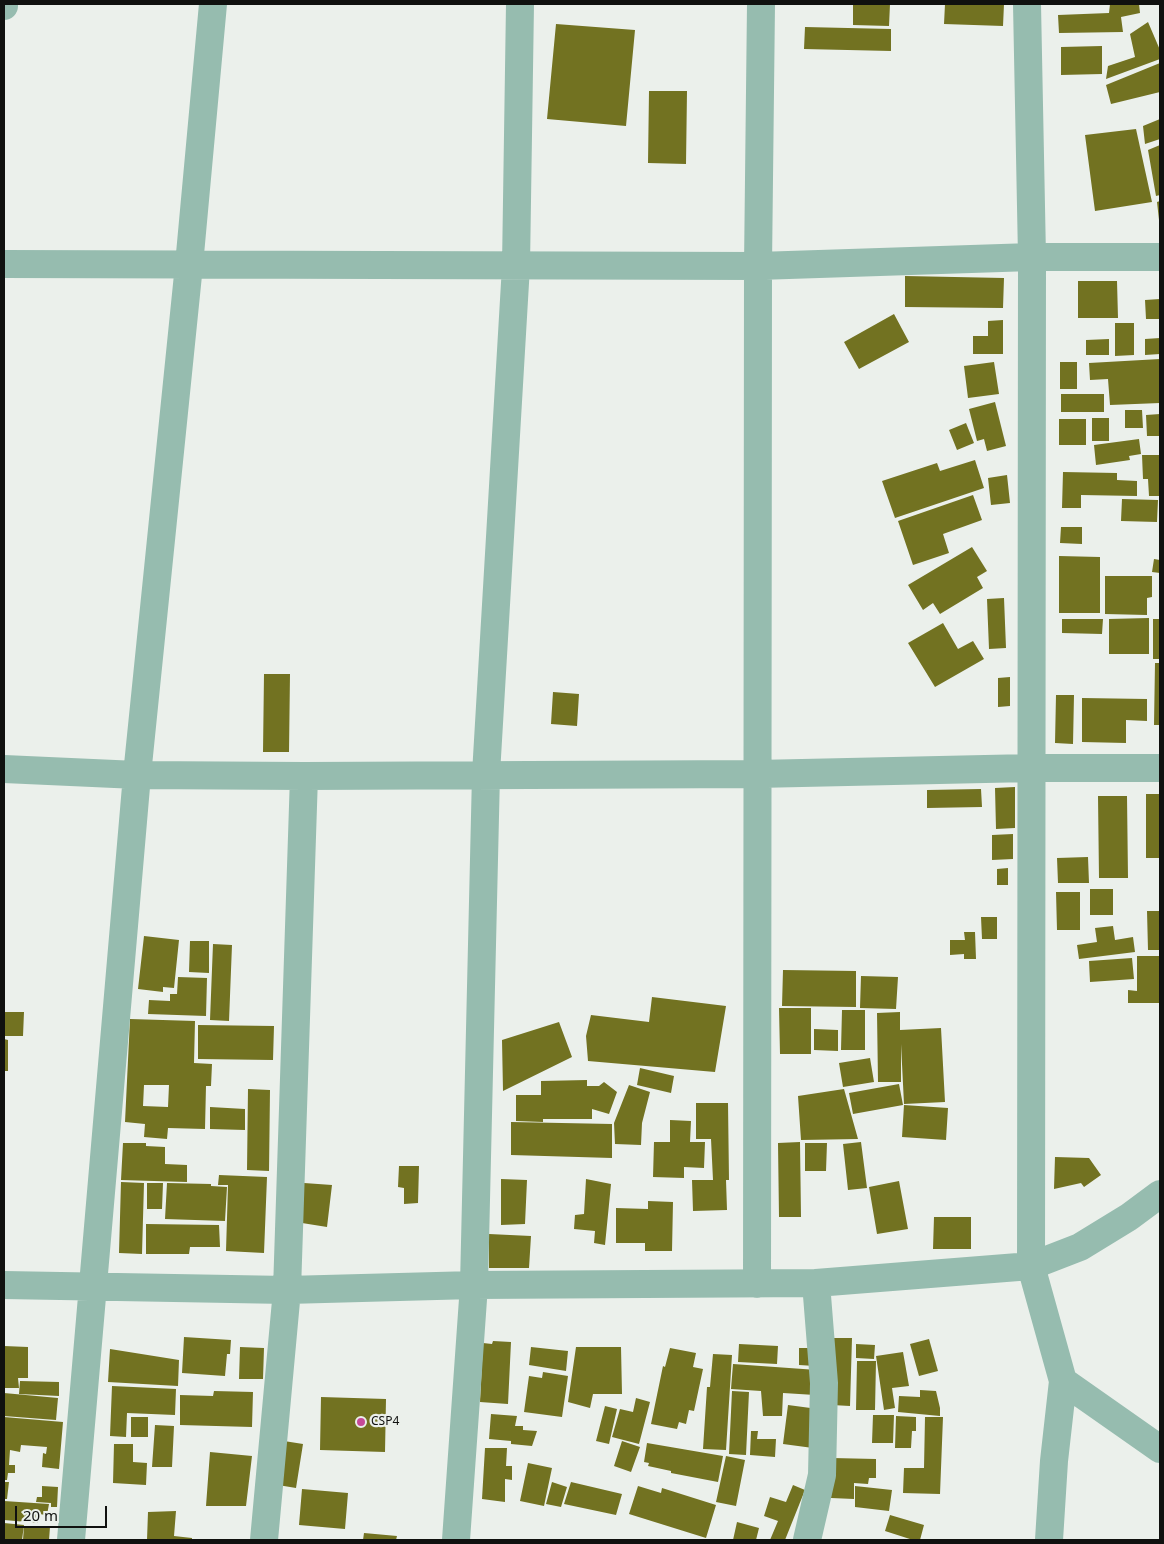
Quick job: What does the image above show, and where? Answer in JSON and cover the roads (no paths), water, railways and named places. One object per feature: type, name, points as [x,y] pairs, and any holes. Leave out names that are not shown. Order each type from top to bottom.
[{"type":"street","points":[[71,1540],[137,775],[189,266],[213,4]]},
{"type":"street","points":[[456,1540],[474,1285],[486,774],[516,266],[520,4]]},
{"type":"street","points":[[757,1284],[756,774],[761,4]]},
{"type":"street","points":[[1027,4],[1032,257],[1031,1266],[1063,1381],[1054,1461],[1049,1540]]},
{"type":"street","points":[[4,264],[189,266],[758,266],[1032,257],[1160,257]]},
{"type":"street","points":[[4,769],[137,775],[304,776],[756,774],[1031,768],[1160,768]]},
{"type":"street","points":[[264,1540],[287,1290],[304,776]]},
{"type":"street","points":[[4,1285],[287,1290],[474,1285],[816,1283],[1031,1266],[1080,1247],[1129,1217],[1160,1194]]},
{"type":"street","points":[[807,1540],[822,1475],[824,1383],[816,1283]]},
{"type":"street","points":[[1063,1381],[1160,1449]]},
{"type":"place","name":"CSP4","points":[[361,1422]]}]
